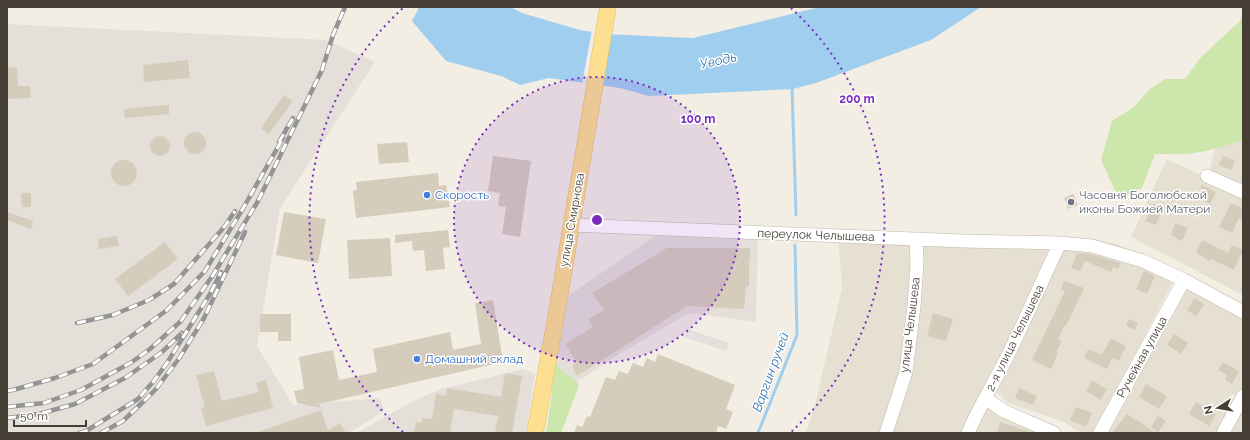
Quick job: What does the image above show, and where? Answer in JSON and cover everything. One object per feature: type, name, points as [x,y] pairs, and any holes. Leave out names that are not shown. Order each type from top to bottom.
[{"type":"main road","name":"улица Смирнова","points":[[535,433],[608,8]]},
{"type":"street","points":[[1207,176],[1243,192]]},
{"type":"street","name":"переулок Челышева","points":[[571,225],[916,239],[1060,243],[1092,246],[1143,261],[1184,280],[1243,312]]},
{"type":"street","name":"улица Челышева","points":[[886,433],[906,372],[914,306],[917,263],[916,239]]},
{"type":"street","name":"2-я улица Челышева","points":[[968,433],[979,409],[986,399],[1008,356],[1060,243]]},
{"type":"street","name":"Ручейная улица","points":[[1100,433],[1184,280]]},
{"type":"street","points":[[1223,433],[1243,396]]},
{"type":"street","points":[[986,399],[1004,410],[1054,433]]},
{"type":"shaded area","points":[[7,24],[326,40],[375,62],[280,208],[257,346],[293,405],[380,398],[384,411],[349,433],[7,433]]},
{"type":"shaded area","points":[[1227,102],[1243,106],[1243,187],[1209,172]]},
{"type":"shaded area","points":[[1167,159],[1243,195],[1243,295],[1131,237]]},
{"type":"shaded area","points":[[667,228],[758,231],[756,322],[689,313],[622,352],[577,382],[556,365],[568,296]]},
{"type":"shaded area","points":[[838,235],[912,237],[912,304],[903,367],[883,433],[806,433],[816,401],[842,288]]},
{"type":"shaded area","points":[[1067,236],[1116,244],[1142,255],[1177,274],[1094,433],[1082,433],[1061,421],[1008,403],[995,390]]},
{"type":"shaded area","points":[[920,237],[1058,239],[963,433],[888,433],[910,372]]},
{"type":"shaded area","points":[[1183,276],[1243,309],[1243,395],[1221,433],[1101,433]]},
{"type":"shaded area","points":[[687,329],[729,343],[726,351],[684,337]]},
{"type":"shaded area","points":[[523,369],[535,374],[526,433],[356,433],[415,400],[441,389]]},
{"type":"shaded area","points":[[983,405],[1006,409],[1029,417],[1065,433],[971,433]]},
{"type":"shaded area","points":[[1243,407],[1243,433],[1228,433]]},
{"type":"green space","points":[[1243,9],[1243,140],[1207,151],[1187,154],[1155,154],[1142,188],[1119,199],[1101,160],[1112,121],[1134,107],[1150,89],[1165,79],[1185,79],[1201,57],[1240,21]]},
{"type":"green space","points":[[556,365],[579,385],[562,431],[560,433],[546,433],[554,366]]},
{"type":"water","name":"Уводь","points":[[417,7],[510,7],[522,13],[580,30],[604,34],[693,38],[820,7],[981,7],[931,40],[816,83],[793,89],[649,96],[620,88],[549,78],[520,85],[501,76],[446,61],[412,21],[418,10]]},
{"type":"pier","points":[[592,30],[604,32],[602,87],[582,84]]},
{"type":"building","points":[[188,60],[190,78],[144,82],[143,65]]},
{"type":"building","points":[[17,67],[18,86],[30,86],[31,98],[7,99],[7,68]]},
{"type":"building","points":[[284,95],[293,101],[269,134],[261,128]]},
{"type":"building","points":[[169,105],[169,114],[125,118],[124,109]]},
{"type":"building","points":[[195,132],[199,133],[205,139],[205,147],[199,153],[195,154],[191,153],[185,147],[184,143],[185,139],[191,133]]},
{"type":"building","points":[[156,136],[164,136],[170,142],[170,150],[164,156],[156,156],[150,150],[150,142]]},
{"type":"building","points":[[407,142],[409,162],[379,164],[377,144]]},
{"type":"building","points":[[493,156],[531,161],[520,237],[502,234],[506,207],[498,206],[500,193],[488,191]]},
{"type":"building","points":[[1223,156],[1235,161],[1231,170],[1219,165]]},
{"type":"building","points":[[124,160],[133,164],[137,173],[133,182],[124,186],[115,182],[111,173],[115,164]]},
{"type":"building","points":[[438,173],[439,186],[446,185],[450,207],[356,218],[353,191],[357,190],[356,182]]},
{"type":"building","points":[[1202,185],[1216,192],[1210,204],[1197,197]]},
{"type":"building","points":[[21,193],[31,193],[31,207],[22,207]]},
{"type":"building","name":"Часовня Боголюбской иконы Божией Матери","points":[[1073,194],[1078,205],[1068,209],[1064,198]]},
{"type":"building","points":[[1231,203],[1243,208],[1243,220],[1239,218],[1232,233],[1219,227]]},
{"type":"building","points":[[1153,204],[1163,208],[1156,225],[1145,221]]},
{"type":"building","points":[[7,212],[33,221],[31,229],[7,220]]},
{"type":"building","points":[[284,212],[326,219],[318,263],[276,255]]},
{"type":"building","points":[[1175,223],[1188,228],[1182,241],[1171,235]]},
{"type":"building","points":[[448,230],[450,247],[443,248],[445,269],[426,271],[424,250],[413,251],[412,241],[395,243],[395,235]]},
{"type":"building","points":[[117,236],[119,246],[99,249],[98,239]]},
{"type":"building","points":[[390,238],[392,276],[349,279],[347,240]]},
{"type":"building","points":[[1202,240],[1228,253],[1232,245],[1243,250],[1234,270],[1211,259],[1210,261],[1196,253]]},
{"type":"building","points":[[165,242],[178,259],[128,296],[115,279]]},
{"type":"building","points":[[667,248],[750,248],[749,286],[746,286],[744,309],[687,306],[577,376],[572,365],[577,362],[565,344],[593,327],[588,319],[604,310],[592,293]]},
{"type":"building","points":[[1077,253],[1090,254],[1121,263],[1118,269],[1113,267],[1111,272],[1085,261],[1080,271],[1071,268]]},
{"type":"building","points":[[1144,271],[1155,276],[1147,294],[1136,289]]},
{"type":"building","points":[[1064,281],[1084,288],[1066,326],[1064,326],[1058,339],[1062,341],[1056,352],[1058,353],[1051,369],[1032,360],[1065,291],[1061,289]]},
{"type":"building","points":[[1195,298],[1204,305],[1196,316],[1187,310]]},
{"type":"building","points":[[493,300],[503,362],[319,404],[321,408],[297,403],[294,391],[304,389],[299,357],[333,350],[339,380],[377,372],[373,349],[450,332],[453,350],[481,344],[475,303]]},
{"type":"building","points":[[933,313],[953,319],[946,341],[927,336]]},
{"type":"building","points":[[260,314],[291,314],[291,341],[278,341],[278,332],[260,332]]},
{"type":"building","points":[[1129,319],[1138,323],[1135,330],[1126,326]]},
{"type":"building","points":[[1174,334],[1188,343],[1181,354],[1167,345]]},
{"type":"building","points":[[1111,338],[1126,346],[1119,361],[1112,358],[1107,369],[1084,358],[1088,349],[1102,355]]},
{"type":"building","points":[[658,354],[735,385],[726,409],[733,412],[726,429],[718,426],[716,433],[574,433],[577,425],[582,427],[587,416],[590,417],[606,377],[615,380],[619,371],[628,374],[633,363],[643,367],[647,358],[655,362]]},
{"type":"building","points":[[1223,362],[1239,371],[1232,384],[1225,380],[1227,375],[1218,370]]},
{"type":"building","points":[[214,371],[222,401],[259,392],[256,383],[266,380],[273,408],[206,426],[201,408],[205,407],[196,375]]},
{"type":"building","points":[[505,373],[522,376],[512,433],[495,433],[498,416],[454,409],[450,433],[414,433],[416,422],[421,423],[422,418],[432,419],[436,394],[446,396],[447,388],[501,397]]},
{"type":"building","points":[[1092,380],[1107,389],[1101,400],[1086,391]]},
{"type":"building","points":[[1146,384],[1167,396],[1159,409],[1139,397]]},
{"type":"building","points":[[1019,388],[1037,396],[1033,405],[1015,398]]},
{"type":"building","points":[[1196,402],[1216,414],[1209,426],[1189,414]]},
{"type":"building","points":[[1076,407],[1092,413],[1086,427],[1070,420]]},
{"type":"building","points":[[321,410],[328,430],[340,423],[346,433],[258,433],[258,432]]},
{"type":"building","points":[[1127,414],[1135,420],[1136,419],[1155,433],[1112,433]]},
{"type":"building","points":[[1158,416],[1166,421],[1158,432],[1151,427]]},
{"type":"building","points":[[1000,422],[1028,431],[1027,433],[997,433]]},
{"type":"waterway","name":"Варгин ручей","points":[[792,87],[796,215]]},
{"type":"waterway","name":"Варгин ручей","points":[[758,433],[797,335],[795,245]]},
{"type":"railway","points":[[7,407],[44,403],[81,390],[132,362],[150,349],[181,321],[213,275],[258,201],[322,70],[333,35],[345,7]]},
{"type":"railway","points":[[279,142],[293,118]]},
{"type":"railway","points":[[7,391],[55,378],[93,364],[167,310],[205,271],[283,138]]},
{"type":"railway","points":[[77,323],[113,315],[149,300],[174,284],[225,226],[235,211]]},
{"type":"railway","points":[[101,433],[123,421],[146,399],[156,389],[180,357],[204,318],[245,232]]},
{"type":"railway","points":[[79,433],[86,431],[138,399],[153,382],[167,363],[210,294],[221,272]]},
{"type":"railway","points":[[7,418],[39,414],[75,404],[125,378],[162,352],[182,333]]},
{"type":"place","name":"Скорость","points":[[427,195]]},
{"type":"place","name":"Часовня Боголюбской иконы Божией Матери","points":[[1071,202]]},
{"type":"place","name":"Домашний склад","points":[[417,359]]}]
